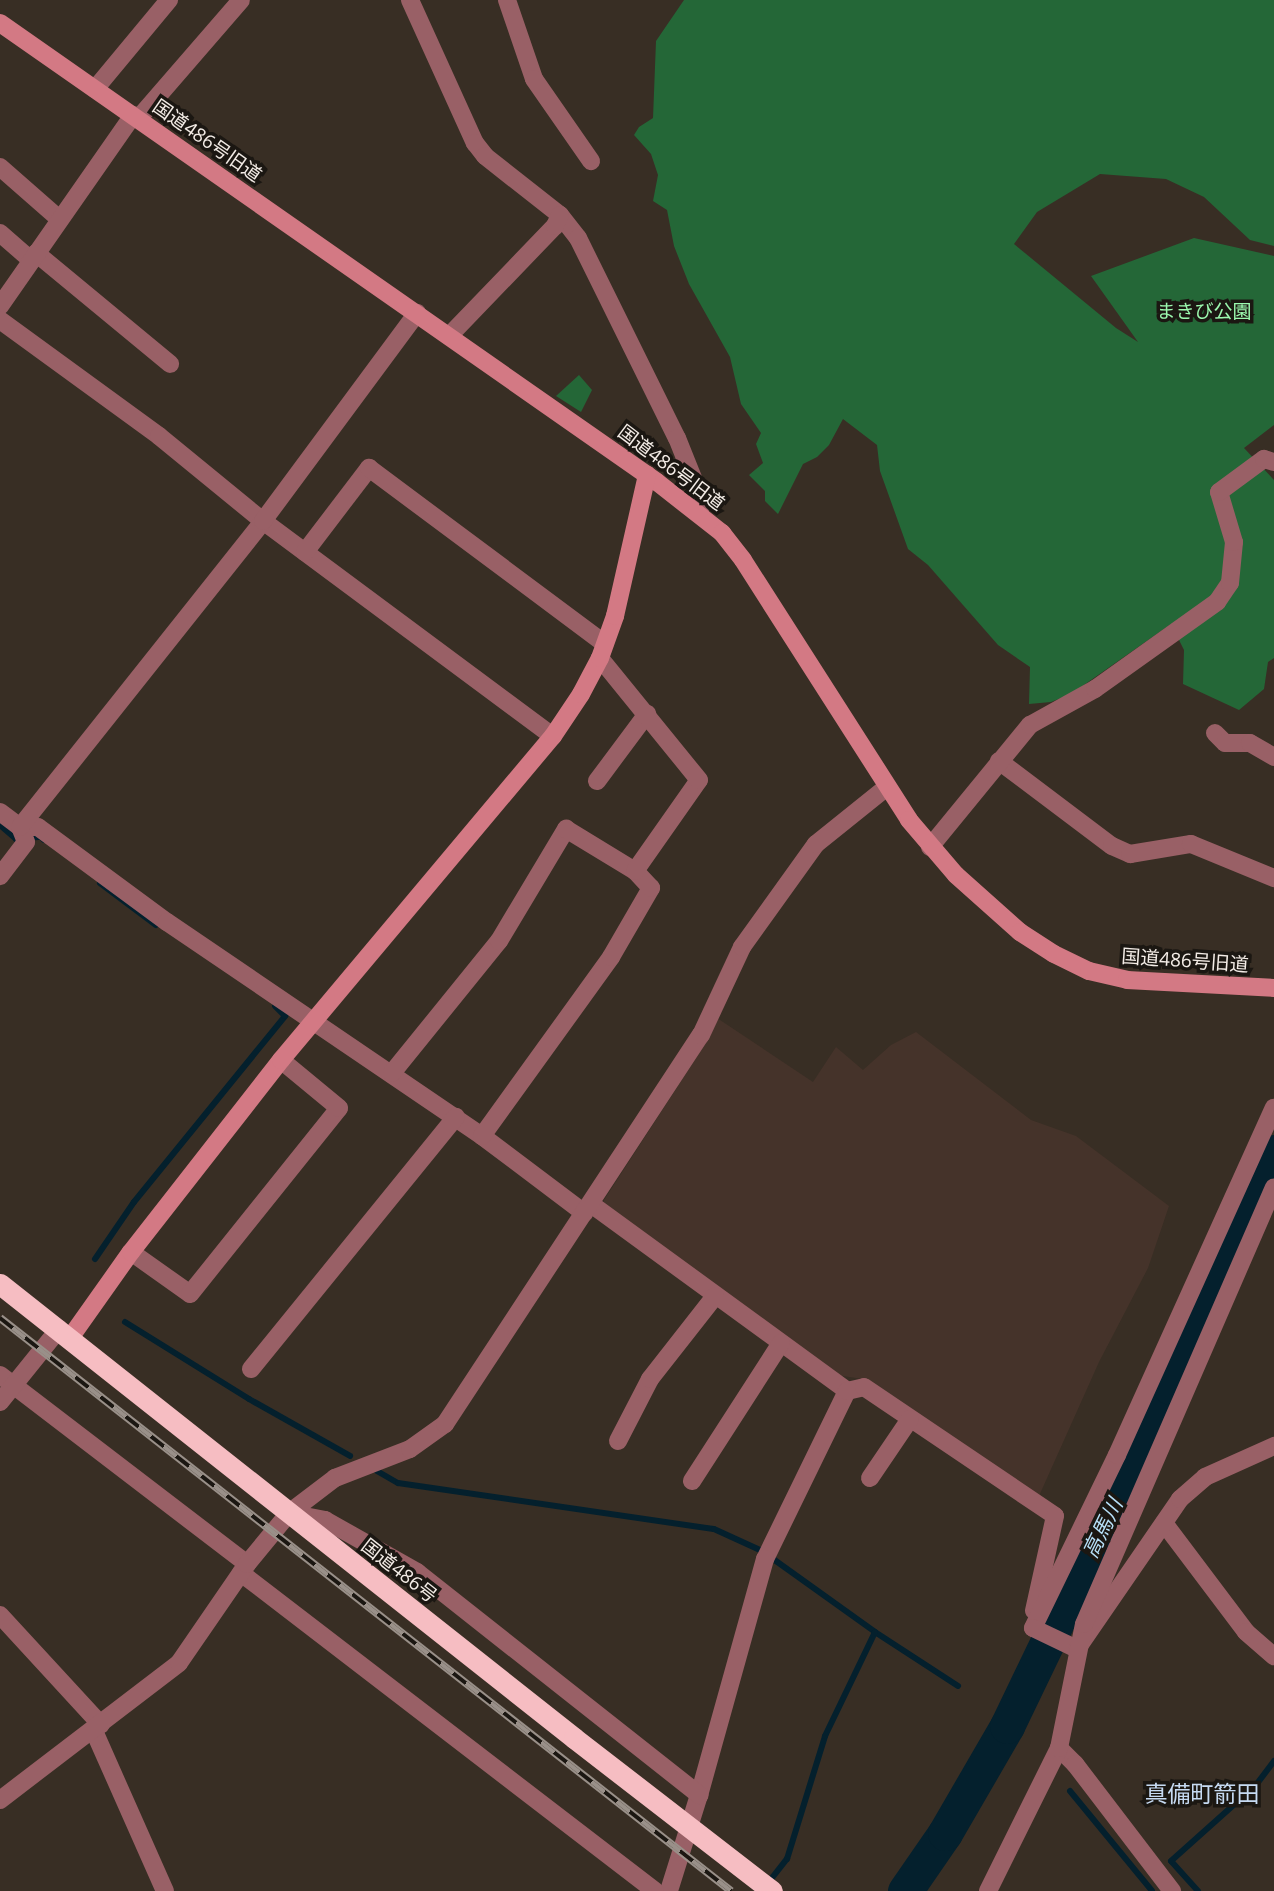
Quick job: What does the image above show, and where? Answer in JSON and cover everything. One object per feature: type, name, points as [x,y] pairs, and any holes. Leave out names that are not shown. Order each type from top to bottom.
[{"type":"highway","name":"国道486号","points":[[0,1284],[574,1738],[772,1891]]},
{"type":"street","points":[[95,89],[169,0]]},
{"type":"street","points":[[0,306],[58,218],[135,117],[241,0]]},
{"type":"street","points":[[410,0],[475,143],[485,156],[560,215],[578,238],[677,438],[697,488],[701,514]]},
{"type":"street","points":[[507,0],[534,79],[591,160]]},
{"type":"street","name":"国道486号旧道","points":[[0,23],[701,514],[722,533],[743,560],[887,787],[930,847],[956,875],[1020,932],[1089,971],[1128,980],[1274,988]]},
{"type":"street","points":[[0,167],[58,218]]},
{"type":"street","points":[[449,335],[555,226],[560,215]]},
{"type":"street","points":[[0,233],[170,363]]},
{"type":"street","points":[[0,876],[24,835],[417,313]]},
{"type":"street","points":[[0,320],[159,436],[263,521],[553,736]]},
{"type":"street","points":[[930,847],[1030,725],[1095,689],[1217,602],[1230,583],[1234,542],[1219,492],[1264,460],[1274,462]]},
{"type":"street","points":[[305,552],[369,468],[603,651],[647,714],[699,780],[635,871]]},
{"type":"street","points":[[0,1402],[7,1380],[65,1334],[281,1060],[553,736],[581,694],[603,651],[615,616],[647,474]]},
{"type":"street","points":[[597,781],[647,714]]},
{"type":"street","points":[[1215,733],[1225,743],[1250,743],[1267,750],[1274,757]]},
{"type":"street","points":[[999,761],[1112,846],[1130,854],[1191,844],[1274,878]]},
{"type":"street","points":[[0,1800],[179,1663],[244,1569],[289,1513],[335,1478],[410,1450],[445,1424],[701,1035],[742,947],[816,844],[887,787]]},
{"type":"street","points":[[0,812],[24,835]]},
{"type":"street","points":[[24,835],[38,827],[167,922],[393,1073],[847,1391],[864,1387],[1055,1516],[1037,1630]]},
{"type":"street","points":[[393,1073],[499,941],[566,829],[635,871],[651,888],[611,957],[482,1136]]},
{"type":"street","points":[[131,1252],[190,1294],[339,1108],[281,1060]]},
{"type":"street","points":[[1037,1630],[1274,1108]]},
{"type":"street","points":[[251,1369],[456,1117]]},
{"type":"street","points":[[988,1891],[1059,1748],[1072,1648],[1274,1188]]},
{"type":"street","points":[[618,1441],[650,1379],[715,1296]]},
{"type":"street","points":[[692,1482],[781,1343]]},
{"type":"street","points":[[7,1380],[655,1891]]},
{"type":"street","points":[[668,1891],[699,1795],[767,1554],[847,1391]]},
{"type":"street","points":[[870,1478],[910,1419]]},
{"type":"street","points":[[1072,1648],[1180,1499],[1205,1477],[1274,1446]]},
{"type":"street","points":[[289,1513],[325,1520],[417,1572],[699,1795]]},
{"type":"street","points":[[1164,1523],[1247,1632],[1274,1656]]},
{"type":"street","points":[[0,1615],[97,1728],[165,1891]]},
{"type":"street","points":[[1037,1630],[1072,1648]]},
{"type":"street","points":[[1059,1748],[1075,1763],[1172,1891]]},
{"type":"shaded area","points":[[717,1018],[813,1082],[836,1047],[863,1070],[891,1045],[916,1032],[1031,1120],[1076,1136],[1169,1206],[1148,1268],[1099,1362],[1039,1496],[863,1379],[836,1375],[603,1206],[604,1200],[698,1055]]},
{"type":"green space","name":"まきび公園","points":[[684,0],[1274,0],[1274,246],[1250,240],[1204,197],[1166,179],[1100,174],[1037,212],[1014,244],[1116,328],[1138,342],[1091,276],[1194,238],[1274,256],[1274,425],[1244,448],[1274,480],[1274,658],[1268,662],[1264,689],[1239,710],[1183,684],[1184,650],[1171,624],[1071,694],[1051,702],[1029,704],[1030,667],[998,645],[928,565],[908,549],[880,471],[877,445],[843,419],[829,445],[817,457],[803,464],[778,514],[765,501],[765,491],[749,475],[763,463],[756,444],[761,433],[741,404],[730,357],[689,284],[674,246],[667,210],[653,201],[658,175],[651,154],[634,135],[639,127],[653,118],[656,41]]},
{"type":"green space","points":[[579,375],[592,390],[581,412],[556,396]]},
{"type":"waterway","points":[[0,825],[16,839],[41,837],[44,840]]},
{"type":"waterway","points":[[100,883],[156,925]]},
{"type":"waterway","points":[[95,1259],[134,1202],[285,1016],[275,1006]]},
{"type":"waterway","name":"高馬川","points":[[905,1891],[945,1833],[1007,1726],[1170,1387],[1274,1152]]},
{"type":"waterway","points":[[125,1322],[249,1399],[350,1456]]},
{"type":"waterway","points":[[377,1471],[398,1483],[714,1529],[762,1551],[875,1632],[958,1686]]},
{"type":"waterway","points":[[768,1883],[787,1859],[825,1736],[875,1632]]},
{"type":"waterway","name":"高馬川","points":[[1001,1721],[1013,1732]]},
{"type":"waterway","points":[[1198,1891],[1171,1861],[1256,1785],[1274,1761]]},
{"type":"waterway","points":[[1070,1791],[1152,1891]]},
{"type":"railway","points":[[0,1318],[731,1891]]},
{"type":"district","name":"真備町箭田","points":[[1202,1793]]}]
